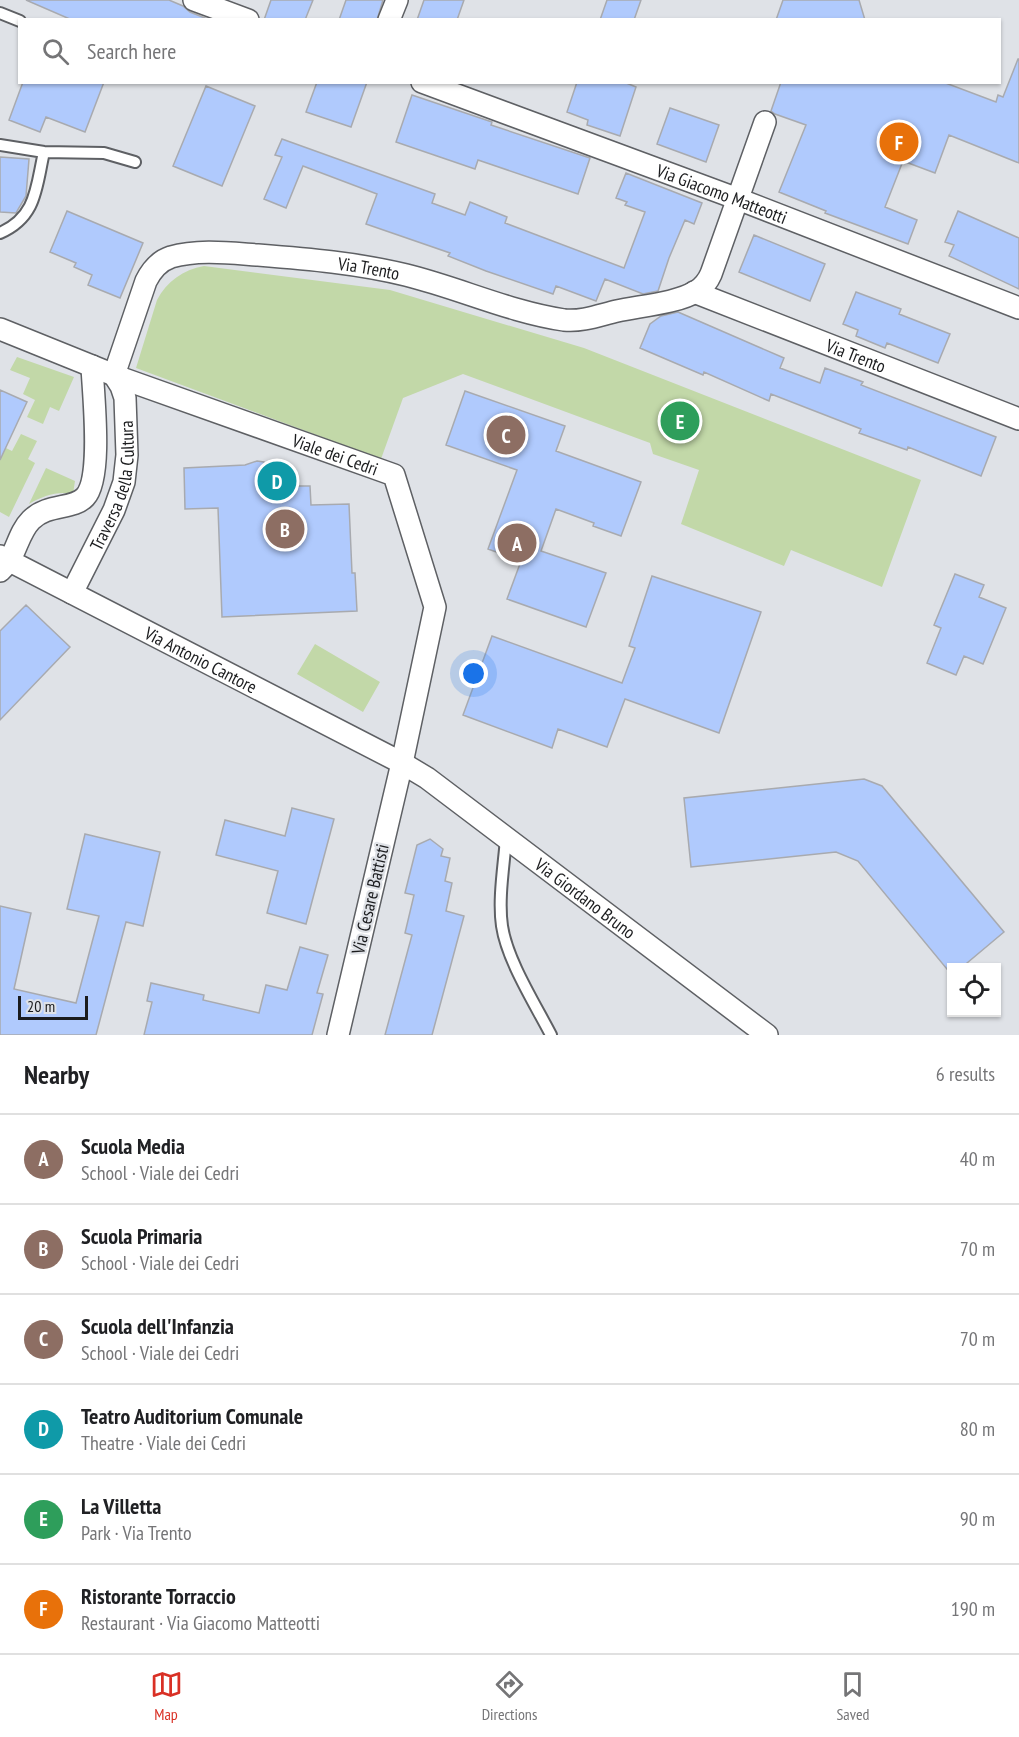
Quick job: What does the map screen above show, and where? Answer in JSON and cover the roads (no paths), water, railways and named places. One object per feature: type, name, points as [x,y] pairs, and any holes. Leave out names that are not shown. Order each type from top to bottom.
[{"type":"street","points":[[194,0],[243,18]]},
{"type":"street","points":[[390,18],[397,0]]},
{"type":"street","name":"Via Giacomo Matteotti","points":[[427,84],[738,199],[1019,308]]},
{"type":"street","points":[[694,292],[704,285],[711,274],[765,122]]},
{"type":"street","name":"Via Trento","points":[[114,375],[151,270],[164,260],[180,255],[218,253],[329,261],[377,268],[419,278],[529,312],[566,320],[588,319],[679,298],[694,292],[1019,419]]},
{"type":"street","name":"Viale dei Cedri","points":[[0,329],[114,375],[394,475],[435,607],[402,763]]},
{"type":"street","name":"Traversa della Cultura","points":[[3,563],[34,517],[46,510],[77,503],[85,497],[91,486],[96,462],[92,366]]},
{"type":"street","name":"Traversa della Cultura","points":[[72,593],[114,510],[126,473],[125,398],[114,375]]},
{"type":"street","name":"Via Antonio Cantore","points":[[3,563],[72,593],[402,763]]},
{"type":"street","name":"Via Giordano Bruno","points":[[402,763],[427,778],[767,1035]]},
{"type":"street","name":"Via Cesare Battisti","points":[[338,1035],[402,763]]},
{"type":"lane","points":[[0,13],[18,20]]},
{"type":"lane","points":[[0,145],[44,152],[104,153],[135,162]]},
{"type":"lane","points":[[0,233],[16,224],[29,208],[44,152]]},
{"type":"lane","points":[[506,837],[501,910],[503,933],[513,961],[551,1035]]},
{"type":"place","name":"Ristorante Torraccio","points":[[899,142]]},
{"type":"place","name":"La Villetta","points":[[680,421]]},
{"type":"place","name":"Scuola dell'Infanzia","points":[[506,435]]},
{"type":"place","name":"Teatro Auditorium Comunale","points":[[277,481]]},
{"type":"place","name":"Scuola Primaria","points":[[285,529]]},
{"type":"place","name":"Scuola Media","points":[[517,543]]}]
